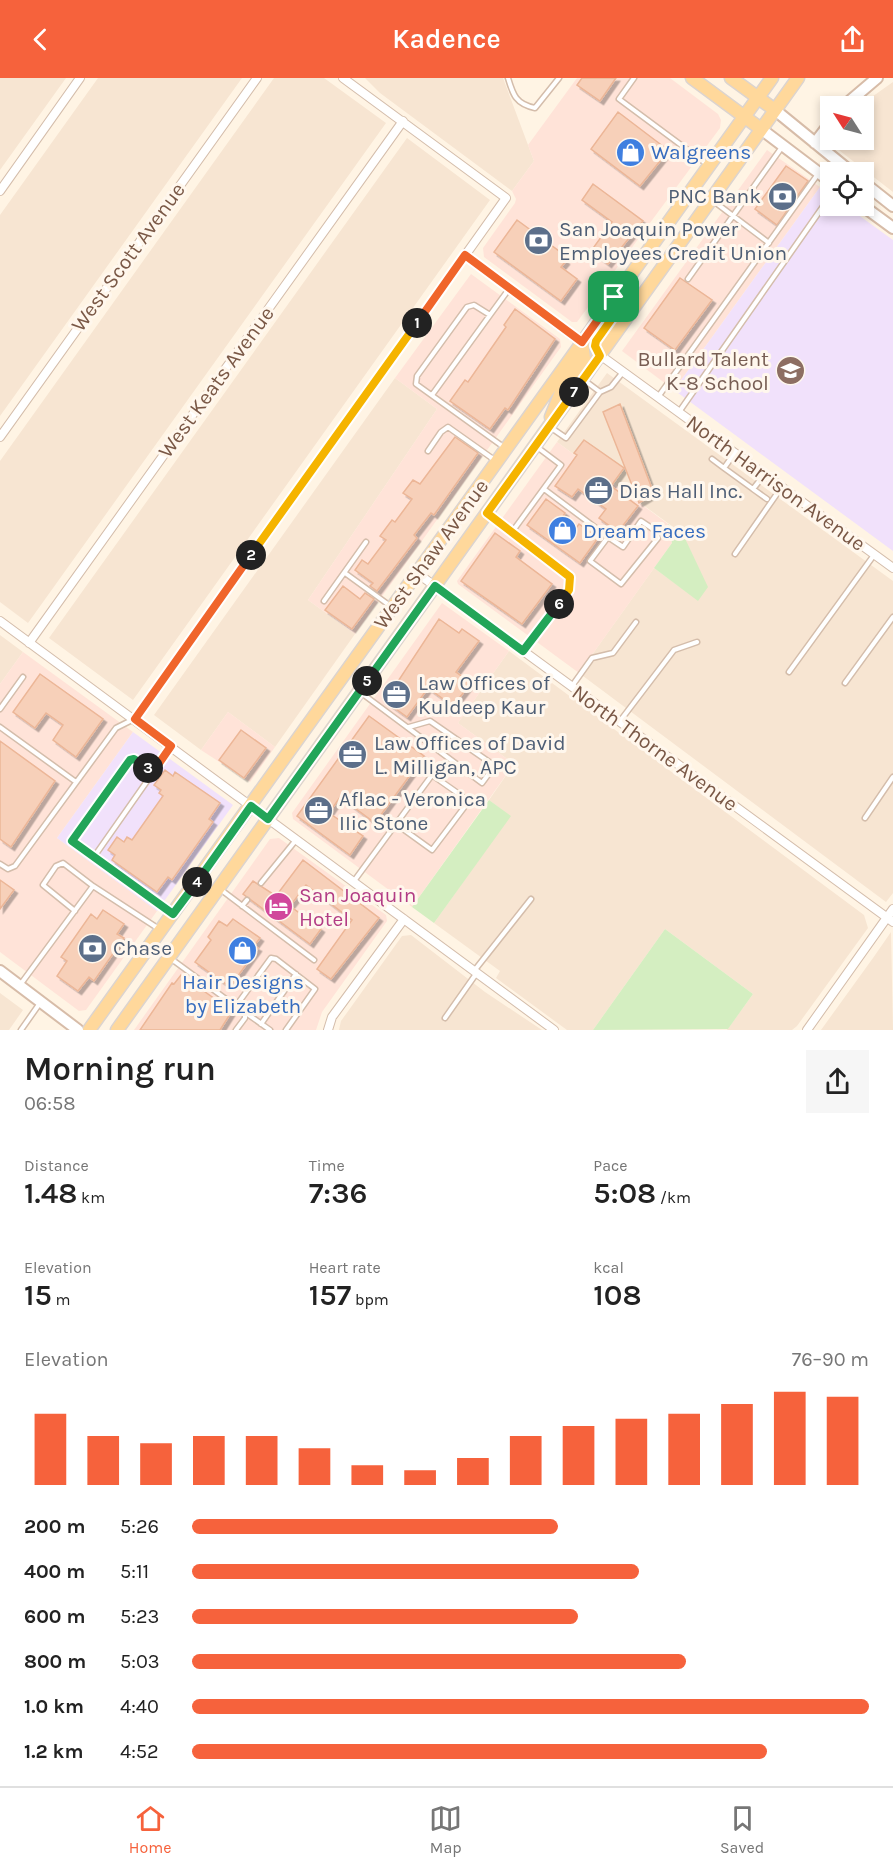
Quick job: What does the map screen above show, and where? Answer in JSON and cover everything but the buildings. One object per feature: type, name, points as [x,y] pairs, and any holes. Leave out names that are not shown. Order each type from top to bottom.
[{"type":"main road","points":[[692,78],[819,173]]},
{"type":"main road","points":[[731,78],[775,110],[839,162]]},
{"type":"main road","name":"West Shaw Avenue","points":[[89,1030],[772,78]]},
{"type":"main road","name":"West Shaw Avenue","points":[[117,1030],[798,78]]},
{"type":"main road","points":[[856,96],[877,78]]},
{"type":"main road","points":[[815,143],[820,136]]},
{"type":"main road","points":[[874,191],[893,206]]},
{"type":"main road","points":[[874,214],[893,228]]},
{"type":"main road","points":[[600,356],[595,346],[596,341],[618,310],[614,297]]},
{"type":"main road","points":[[547,429],[561,392],[584,358],[582,342]]},
{"type":"main road","points":[[0,971],[78,1030]]},
{"type":"street","points":[[0,191],[80,78]]},
{"type":"street","name":"West Scott Avenue","points":[[0,437],[256,78]]},
{"type":"street","points":[[135,719],[506,198],[343,78]]},
{"type":"street","name":"West Keats Avenue","points":[[29,642],[403,121]]},
{"type":"street","points":[[465,255],[582,342]]},
{"type":"street","name":"North Harrison Avenue","points":[[600,356],[893,568]]},
{"type":"street","name":"North Thorne Avenue","points":[[417,573],[890,920]]},
{"type":"street","points":[[0,621],[554,1030]]},
{"type":"street","points":[[807,1030],[890,920],[893,909]]},
{"type":"street","points":[[328,1030],[332,1017],[404,920]]},
{"type":"lane","points":[[507,78],[514,98],[526,106],[535,108],[559,78]]},
{"type":"lane","points":[[634,78],[619,99],[709,165]]},
{"type":"lane","points":[[688,279],[783,146]]},
{"type":"lane","points":[[658,397],[819,173]]},
{"type":"lane","points":[[711,200],[769,243]]},
{"type":"lane","points":[[678,412],[820,211]]},
{"type":"lane","points":[[432,396],[509,288]]},
{"type":"lane","points":[[490,315],[474,305],[467,307],[417,376],[416,384],[506,449]]},
{"type":"lane","points":[[547,429],[566,438],[600,392],[611,387],[623,372]]},
{"type":"lane","points":[[583,379],[600,392]]},
{"type":"lane","points":[[428,451],[441,432],[448,427],[497,461]]},
{"type":"lane","points":[[512,532],[561,465],[535,446]]},
{"type":"lane","points":[[724,468],[735,453]]},
{"type":"lane","points":[[712,459],[767,499]]},
{"type":"lane","points":[[753,489],[765,475]]},
{"type":"lane","points":[[735,554],[782,487]]},
{"type":"lane","points":[[544,489],[623,547],[641,521],[656,531],[658,537],[621,584],[591,561],[608,537]]},
{"type":"lane","points":[[487,513],[565,572],[571,583],[523,651]]},
{"type":"lane","points":[[324,601],[366,542]]},
{"type":"lane","points":[[789,672],[874,555]]},
{"type":"lane","points":[[345,573],[392,608]]},
{"type":"lane","points":[[845,683],[893,617]]},
{"type":"lane","points":[[572,687],[592,658],[613,653],[636,622]]},
{"type":"lane","points":[[619,721],[674,650],[696,642]]},
{"type":"lane","points":[[0,709],[23,676]]},
{"type":"lane","points":[[359,692],[482,783],[493,768],[492,764],[430,721],[409,727]]},
{"type":"lane","points":[[0,864],[8,869],[15,866],[116,728],[135,719]]},
{"type":"lane","points":[[0,727],[76,782]]},
{"type":"lane","points":[[96,857],[171,746]]},
{"type":"lane","points":[[153,772],[134,759],[130,760],[72,841],[173,914]]},
{"type":"lane","points":[[354,881],[432,775],[469,801],[432,850],[396,824]]},
{"type":"lane","points":[[865,818],[893,777]]},
{"type":"lane","points":[[261,883],[297,839]]},
{"type":"lane","points":[[75,911],[45,889],[43,885],[57,866],[63,863],[140,919],[162,930]]},
{"type":"lane","points":[[20,986],[93,886]]},
{"type":"lane","points":[[219,889],[314,960]]},
{"type":"lane","points":[[445,1018],[475,973],[531,899]]},
{"type":"lane","points":[[242,906],[247,900]]},
{"type":"lane","points":[[170,957],[266,1029]]},
{"type":"lane","points":[[236,1006],[271,958],[315,989],[286,1030]]},
{"type":"lane","points":[[261,1024],[296,974]]},
{"type":"lane","points":[[21,1030],[41,1002]]},
{"type":"lane","points":[[236,1030],[245,1018],[245,1013]]},
{"type":"shaded area","points":[[0,78],[66,78],[0,170]]},
{"type":"shaded area","points":[[98,78],[242,78],[0,416],[0,215]]},
{"type":"shaded area","points":[[274,78],[324,78],[386,123],[28,623],[0,602],[0,461]]},
{"type":"shaded area","points":[[365,78],[503,78],[534,161],[512,191],[380,93]]},
{"type":"shaded area","points":[[577,78],[670,78],[718,114],[721,120],[720,128],[577,322],[572,322],[484,257],[483,248],[515,203],[516,199],[512,191],[534,161],[528,145]]},
{"type":"shaded area","points":[[893,82],[893,192],[874,177],[874,162],[854,162],[839,150],[874,150],[873,96]]},
{"type":"shaded area","points":[[407,138],[490,200],[133,700],[49,638]]},
{"type":"shaded area","points":[[767,150],[820,187],[674,390],[622,351]]},
{"type":"shaded area","name":"Bullard Talent K-8 School","points":[[820,187],[820,216],[860,216],[893,240],[893,551],[674,390]]},
{"type":"shaded area","points":[[471,274],[560,339],[561,347],[355,634],[308,600],[437,409],[395,378]]},
{"type":"shaded area","points":[[607,373],[893,581],[893,893],[886,902],[579,673],[654,568],[698,600],[681,531],[557,442]]},
{"type":"shaded area","points":[[395,378],[437,409],[308,600],[355,634],[275,747],[228,712],[201,750],[154,715]]},
{"type":"shaded area","points":[[557,442],[668,524],[672,543],[579,673],[457,581]]},
{"type":"shaded area","points":[[442,603],[509,651],[458,723],[514,764],[412,907],[293,819],[292,813]]},
{"type":"shaded area","points":[[0,635],[23,652],[0,684]]},
{"type":"shaded area","points":[[509,651],[864,915],[868,928],[792,1030],[727,1030],[753,994],[665,929],[593,1030],[567,1030],[496,978],[500,971],[434,923],[510,816],[489,800],[514,764],[458,723]]},
{"type":"shaded area","points":[[23,652],[133,732],[57,838],[157,911],[86,1010],[79,1011],[0,952],[0,684]]},
{"type":"shaded area","points":[[228,712],[275,747],[250,782],[201,750]]},
{"type":"shaded area","points":[[133,732],[233,805],[157,911],[57,838]]},
{"type":"shaded area","points":[[279,838],[386,915],[387,921],[322,1012],[316,1030],[134,1030],[270,839]]},
{"type":"shaded area","points":[[891,932],[893,1030],[821,1030],[873,958]]},
{"type":"shaded area","points":[[411,935],[485,992],[542,1030],[339,1030],[341,1021],[402,936]]},
{"type":"shaded area","points":[[0,993],[23,1010],[9,1030],[0,1030]]},
{"type":"green space","points":[[668,524],[679,532],[681,530],[708,587],[698,601],[654,568],[672,543]]},
{"type":"green space","points":[[489,800],[511,816],[434,923],[412,907]]},
{"type":"green space","points":[[665,929],[753,994],[728,1029],[593,1030]]},
{"type":"place","name":"Walgreens","points":[[630,152]]},
{"type":"place","name":"PNC Bank","points":[[782,196]]},
{"type":"place","name":"San Joaquin Power Employees Credit Union","points":[[538,241]]},
{"type":"place","name":"Bullard Talent K-8 School","points":[[790,371]]},
{"type":"place","name":"Dias Hall Inc.","points":[[598,491]]},
{"type":"place","name":"Dream Faces","points":[[562,531]]},
{"type":"place","name":"Law Offices of Kuldeep Kaur","points":[[397,695]]},
{"type":"place","name":"Law Offices of David L. Milligan, APC","points":[[353,755]]},
{"type":"place","name":"Aflac - Veronica IIic Stone","points":[[318,811]]},
{"type":"place","name":"San Joaquin Hotel","points":[[278,907]]},
{"type":"place","name":"Chase","points":[[92,948]]},
{"type":"place","name":"Hair Designs by Elizabeth","points":[[243,951]]},
{"type":"route","points":[[465,255],[582,342],[614,297],[618,310],[596,341],[595,346],[600,356],[487,513],[570,577],[569,590],[523,651],[435,586],[268,819],[251,806],[173,914],[72,841],[130,760],[134,759],[153,772],[171,746],[135,719],[465,255]]}]
